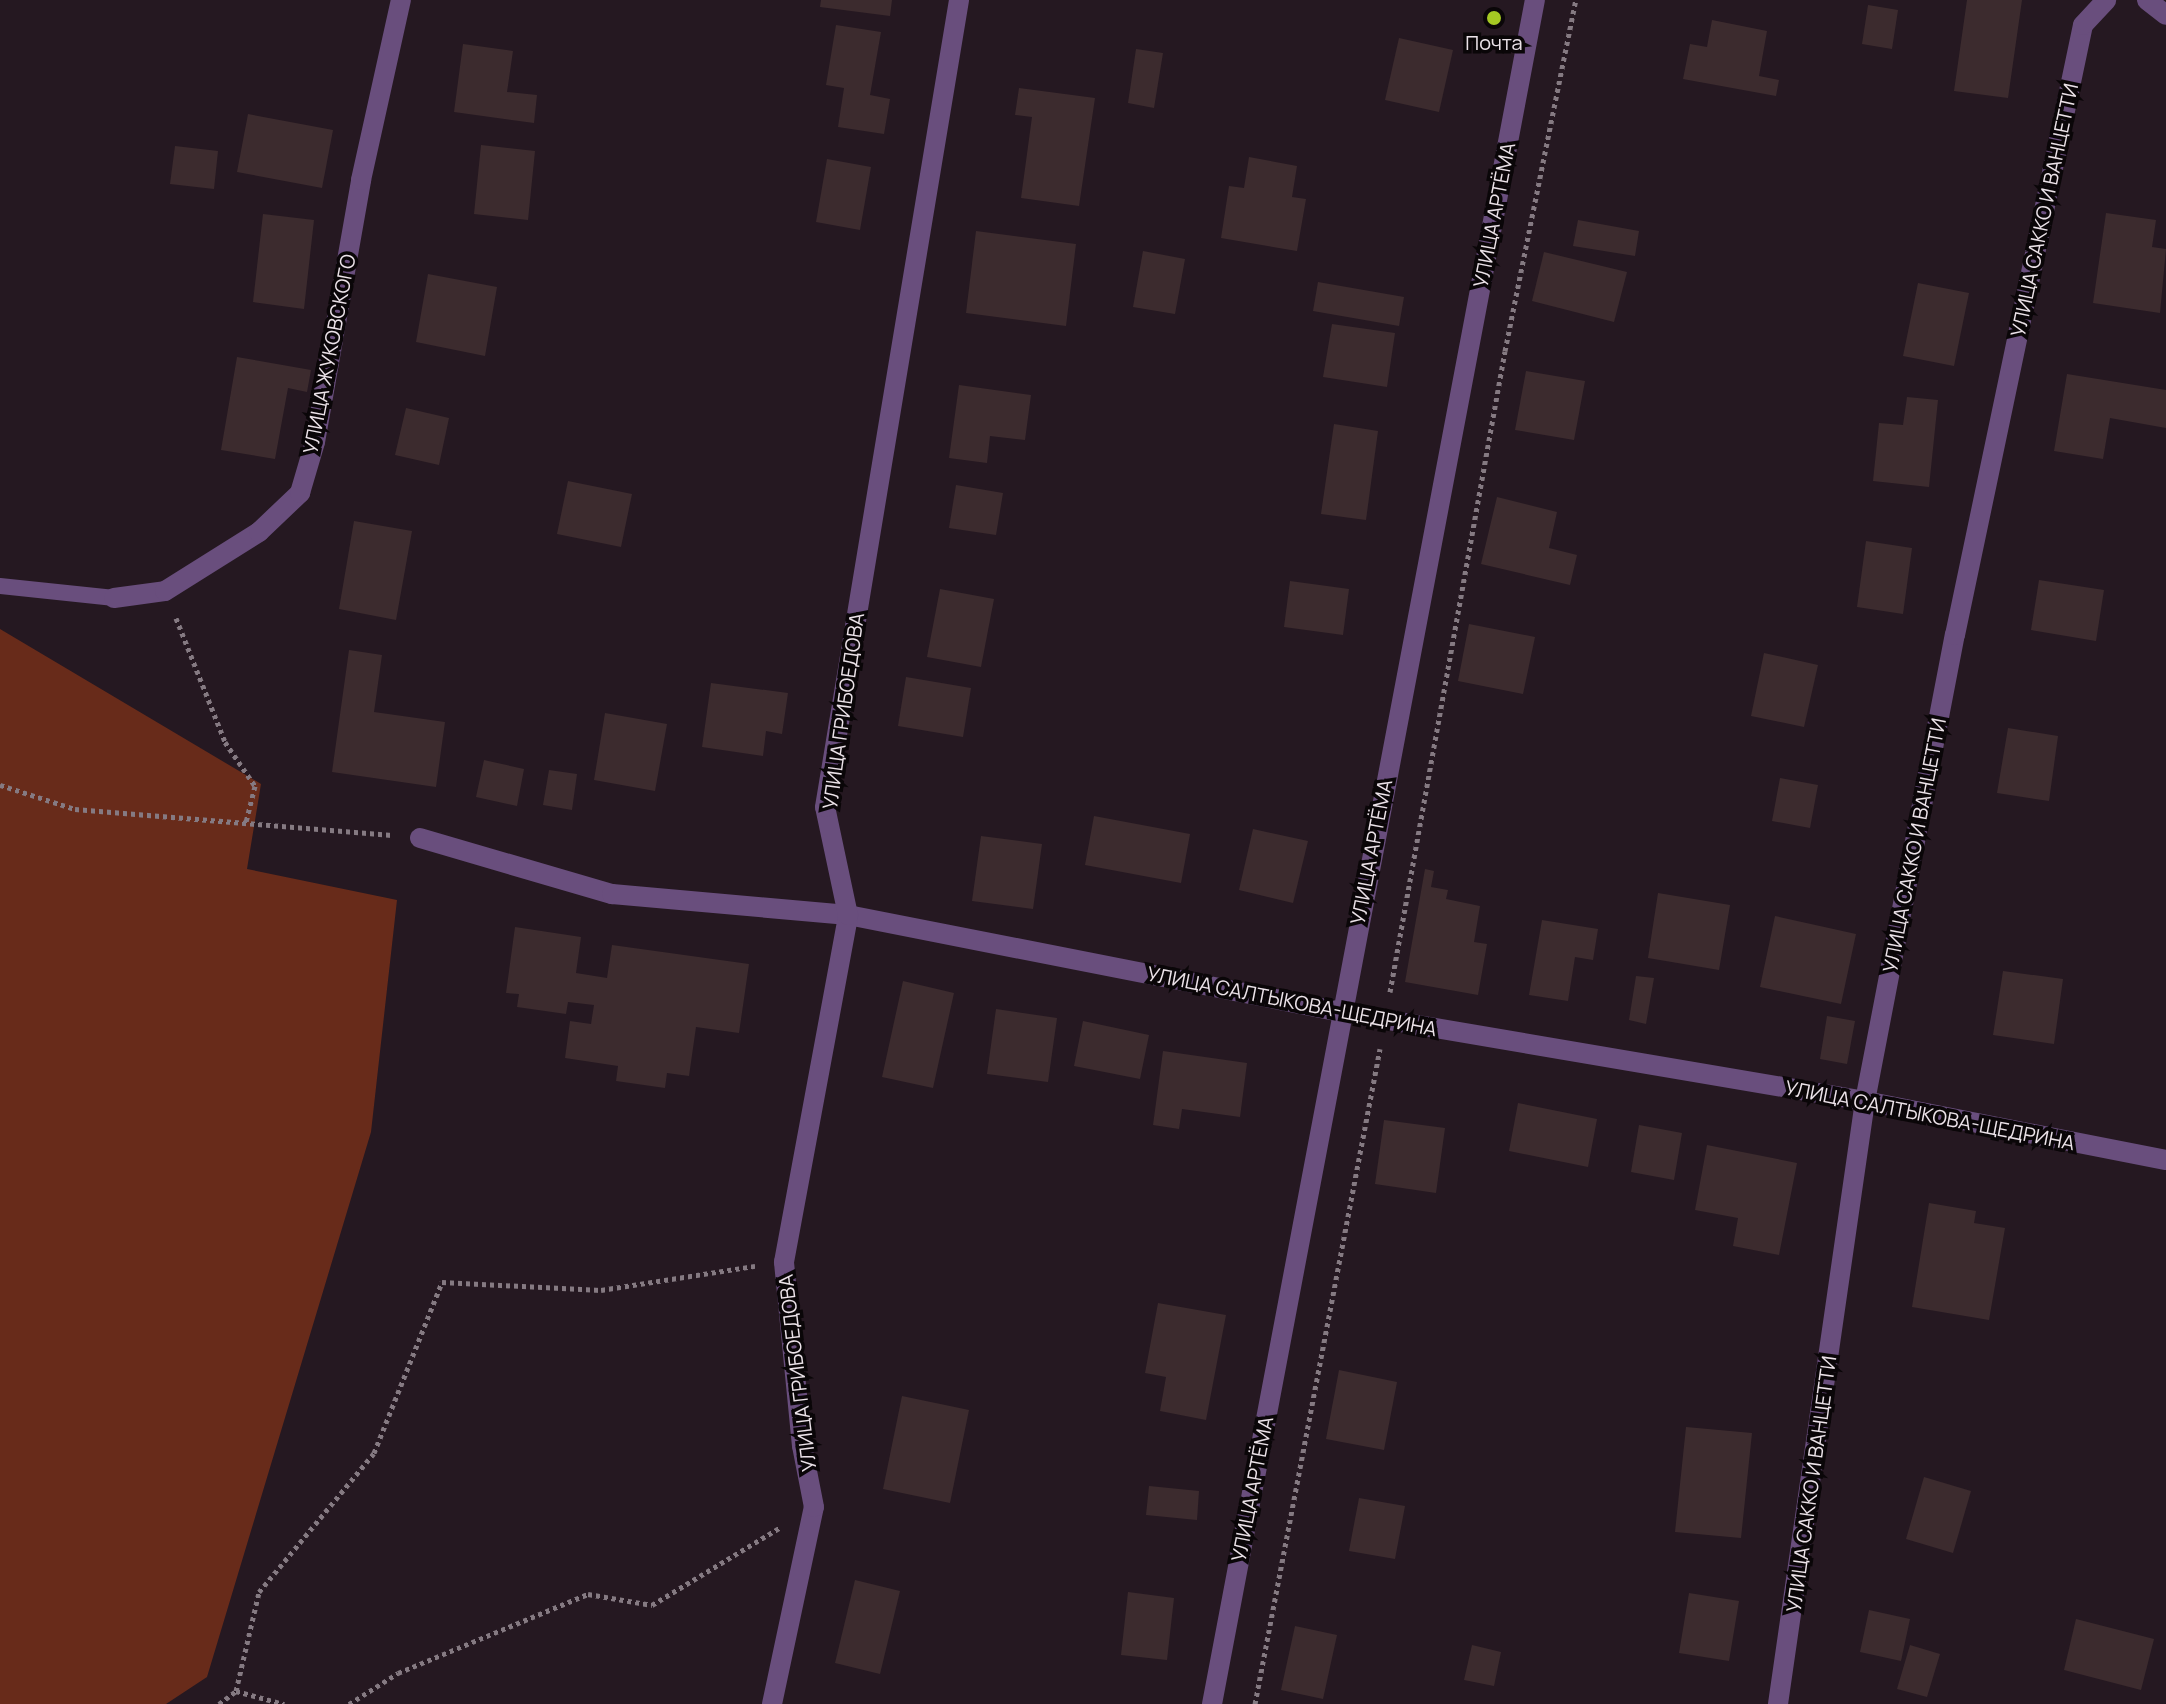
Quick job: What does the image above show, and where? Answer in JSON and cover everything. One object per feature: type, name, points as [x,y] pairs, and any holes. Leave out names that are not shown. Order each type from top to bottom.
[{"type":"street","name":"УЛИЦА ЖУКОВСКОГО","points":[[114,598],[165,591],[259,532],[300,493],[315,442],[361,180],[401,0]]},
{"type":"street","name":"УЛИЦА ГРИБОЕДОВА","points":[[772,1704],[814,1507],[802,1446],[784,1262],[848,915],[825,807],[959,0]]},
{"type":"street","name":"УЛИЦА АРТЁМА","points":[[1212,1704],[1535,0]]},
{"type":"street","name":"УЛИЦА САККО И ВАНЦЕТТИ","points":[[1778,1704],[1865,1101],[1955,635],[2083,25],[2106,0]]},
{"type":"street","points":[[2147,0],[2166,15]]},
{"type":"street","name":"УЛИЦА САЛТЫКОВА-ЩЕДРИНА","points":[[420,838],[612,894],[848,915],[1341,1012],[1865,1101],[2166,1160]]},
{"type":"lane","points":[[0,586],[114,598]]},
{"type":"path","points":[[1255,1704],[1385,1020],[1505,351],[1576,0]]},
{"type":"path","points":[[165,591],[225,742],[255,786],[246,822]]},
{"type":"path","points":[[0,785],[75,809],[420,838]]},
{"type":"path","points":[[219,1704],[236,1691],[259,1592],[374,1453],[442,1282],[601,1290],[784,1262]]},
{"type":"path","points":[[349,1704],[398,1673],[588,1594],[652,1605],[814,1507]]},
{"type":"path","points":[[236,1691],[284,1704]]},
{"type":"shaded area","points":[[0,629],[261,784],[247,869],[397,900],[371,1132],[207,1677],[166,1704],[0,1704]]},
{"type":"building","points":[[821,0],[892,0],[890,16],[820,7]]},
{"type":"building","points":[[1967,0],[2022,0],[2008,98],[1954,91]]},
{"type":"building","points":[[1868,5],[1898,10],[1892,49],[1862,44]]},
{"type":"building","points":[[1712,20],[1767,31],[1759,76],[1779,80],[1776,96],[1683,79],[1690,44],[1707,47]]},
{"type":"building","points":[[836,25],[881,32],[870,95],[890,99],[884,134],[838,127],[844,88],[826,85]]},
{"type":"building","points":[[1399,38],[1453,50],[1439,112],[1385,100]]},
{"type":"building","points":[[463,44],[513,51],[507,92],[537,95],[534,123],[454,112]]},
{"type":"building","points":[[1136,49],[1163,53],[1154,108],[1128,103]]},
{"type":"building","points":[[1019,88],[1095,98],[1079,206],[1021,198],[1032,117],[1015,115]]},
{"type":"building","points":[[248,114],[333,130],[322,188],[237,172]]},
{"type":"building","points":[[481,145],[535,151],[528,220],[474,214]]},
{"type":"building","points":[[175,146],[218,151],[214,189],[170,184]]},
{"type":"building","points":[[1249,157],[1297,166],[1292,197],[1306,199],[1297,251],[1221,238],[1229,186],[1244,188]]},
{"type":"building","points":[[827,159],[871,167],[860,230],[816,222]]},
{"type":"building","points":[[2106,213],[2156,220],[2152,247],[2166,249],[2160,313],[2093,303]]},
{"type":"building","points":[[263,214],[314,220],[304,309],[253,302]]},
{"type":"building","points":[[1578,220],[1639,231],[1635,256],[1573,246]]},
{"type":"building","points":[[976,231],[1076,244],[1066,326],[966,313]]},
{"type":"building","points":[[1143,251],[1185,259],[1175,314],[1133,307]]},
{"type":"building","points":[[1544,252],[1627,272],[1614,322],[1532,301]]},
{"type":"building","points":[[428,274],[497,287],[485,356],[416,342]]},
{"type":"building","points":[[1318,282],[1404,297],[1399,326],[1313,311]]},
{"type":"building","points":[[1918,283],[1969,293],[1954,366],[1903,356]]},
{"type":"building","points":[[1332,324],[1395,333],[1387,387],[1323,377]]},
{"type":"building","points":[[237,357],[311,370],[307,392],[288,388],[275,459],[221,450]]},
{"type":"building","points":[[1526,371],[1585,381],[1574,440],[1515,430]]},
{"type":"building","points":[[2067,374],[2166,390],[2166,428],[2110,418],[2103,459],[2054,451]]},
{"type":"building","points":[[959,385],[1031,395],[1025,440],[990,436],[987,463],[949,458]]},
{"type":"building","points":[[1907,397],[1938,400],[1929,487],[1873,481],[1879,423],[1903,425]]},
{"type":"building","points":[[406,408],[449,418],[439,465],[395,455]]},
{"type":"building","points":[[1334,424],[1378,431],[1366,520],[1321,514]]},
{"type":"building","points":[[568,481],[632,494],[621,547],[557,534]]},
{"type":"building","points":[[956,485],[1003,493],[996,535],[949,528]]},
{"type":"building","points":[[1497,497],[1557,512],[1549,548],[1577,555],[1570,585],[1481,564]]},
{"type":"building","points":[[354,521],[412,531],[396,620],[339,609]]},
{"type":"building","points":[[1866,541],[1912,548],[1903,614],[1857,607]]},
{"type":"building","points":[[2039,580],[2104,590],[2096,641],[2031,630]]},
{"type":"building","points":[[1290,581],[1349,589],[1343,635],[1284,627]]},
{"type":"building","points":[[940,589],[994,599],[981,667],[927,657]]},
{"type":"building","points":[[1469,624],[1535,637],[1523,694],[1458,681]]},
{"type":"building","points":[[349,650],[382,655],[374,712],[445,722],[436,787],[332,772]]},
{"type":"building","points":[[1764,653],[1818,665],[1804,727],[1751,716]]},
{"type":"building","points":[[906,677],[971,688],[963,737],[898,726]]},
{"type":"building","points":[[711,683],[788,693],[782,734],[766,731],[763,756],[702,747]]},
{"type":"building","points":[[605,713],[667,724],[655,791],[594,780]]},
{"type":"building","points":[[2008,728],[2058,736],[2049,801],[1997,793]]},
{"type":"building","points":[[484,760],[524,769],[517,806],[476,797]]},
{"type":"building","points":[[549,770],[577,774],[572,810],[543,805]]},
{"type":"building","points":[[1780,778],[1818,785],[1810,828],[1772,821]]},
{"type":"building","points":[[1094,816],[1190,834],[1181,883],[1085,865]]},
{"type":"building","points":[[1253,829],[1308,841],[1293,903],[1239,890]]},
{"type":"building","points":[[981,836],[1042,844],[1033,909],[972,901]]},
{"type":"building","points":[[1425,869],[1434,871],[1431,887],[1448,890],[1446,899],[1480,906],[1474,942],[1487,944],[1478,995],[1405,982]]},
{"type":"building","points":[[1658,893],[1730,905],[1719,970],[1648,958]]},
{"type":"building","points":[[1775,916],[1856,934],[1841,1004],[1760,987]]},
{"type":"building","points":[[1542,920],[1598,929],[1593,960],[1575,957],[1568,1001],[1529,995]]},
{"type":"building","points":[[515,927],[581,937],[576,973],[607,978],[612,945],[749,964],[739,1033],[696,1027],[689,1076],[667,1073],[665,1088],[616,1081],[618,1066],[565,1058],[570,1021],[591,1024],[594,1005],[568,1002],[566,1014],[517,1007],[519,994],[506,993]]},
{"type":"building","points":[[2003,971],[2063,979],[2054,1044],[1993,1035]]},
{"type":"building","points":[[1636,976],[1654,978],[1646,1024],[1629,1020]]},
{"type":"building","points":[[903,981],[954,993],[933,1088],[882,1077]]},
{"type":"building","points":[[996,1009],[1057,1018],[1048,1082],[987,1074]]},
{"type":"building","points":[[1827,1016],[1855,1021],[1847,1064],[1820,1059]]},
{"type":"building","points":[[1083,1021],[1149,1035],[1140,1079],[1074,1066]]},
{"type":"building","points":[[1163,1051],[1247,1063],[1240,1117],[1182,1109],[1179,1129],[1153,1125]]},
{"type":"building","points":[[1518,1103],[1597,1119],[1588,1167],[1509,1151]]},
{"type":"building","points":[[1384,1120],[1445,1128],[1436,1193],[1375,1184]]},
{"type":"building","points":[[1639,1125],[1682,1133],[1674,1180],[1631,1172]]},
{"type":"building","points":[[1707,1145],[1797,1163],[1779,1255],[1733,1246],[1738,1218],[1695,1210]]},
{"type":"building","points":[[1929,1203],[1976,1211],[1974,1223],[2005,1228],[1989,1320],[1912,1307]]},
{"type":"building","points":[[1158,1303],[1226,1315],[1206,1420],[1160,1411],[1166,1377],[1145,1373]]},
{"type":"building","points":[[1339,1370],[1397,1382],[1384,1450],[1326,1439]]},
{"type":"building","points":[[902,1396],[969,1410],[950,1503],[883,1489]]},
{"type":"building","points":[[1686,1427],[1752,1433],[1741,1538],[1675,1532]]},
{"type":"building","points":[[1924,1477],[1971,1491],[1953,1553],[1906,1539]]},
{"type":"building","points":[[1149,1486],[1199,1491],[1197,1520],[1146,1515]]},
{"type":"building","points":[[1359,1498],[1405,1506],[1395,1559],[1349,1551]]},
{"type":"building","points":[[855,1580],[900,1591],[880,1674],[835,1663]]},
{"type":"building","points":[[1128,1592],[1174,1598],[1167,1660],[1121,1655]]},
{"type":"building","points":[[1689,1593],[1739,1601],[1729,1661],[1679,1653]]},
{"type":"building","points":[[1869,1610],[1910,1619],[1901,1661],[1860,1652]]},
{"type":"building","points":[[2076,1619],[2154,1639],[2141,1690],[2064,1670]]},
{"type":"building","points":[[1295,1626],[1337,1635],[1323,1699],[1281,1690]]},
{"type":"building","points":[[1472,1645],[1501,1652],[1494,1686],[1464,1680]]},
{"type":"building","points":[[1910,1645],[1940,1654],[1927,1697],[1897,1689]]},
{"type":"place","name":"Почта","points":[[1494,18]]}]
